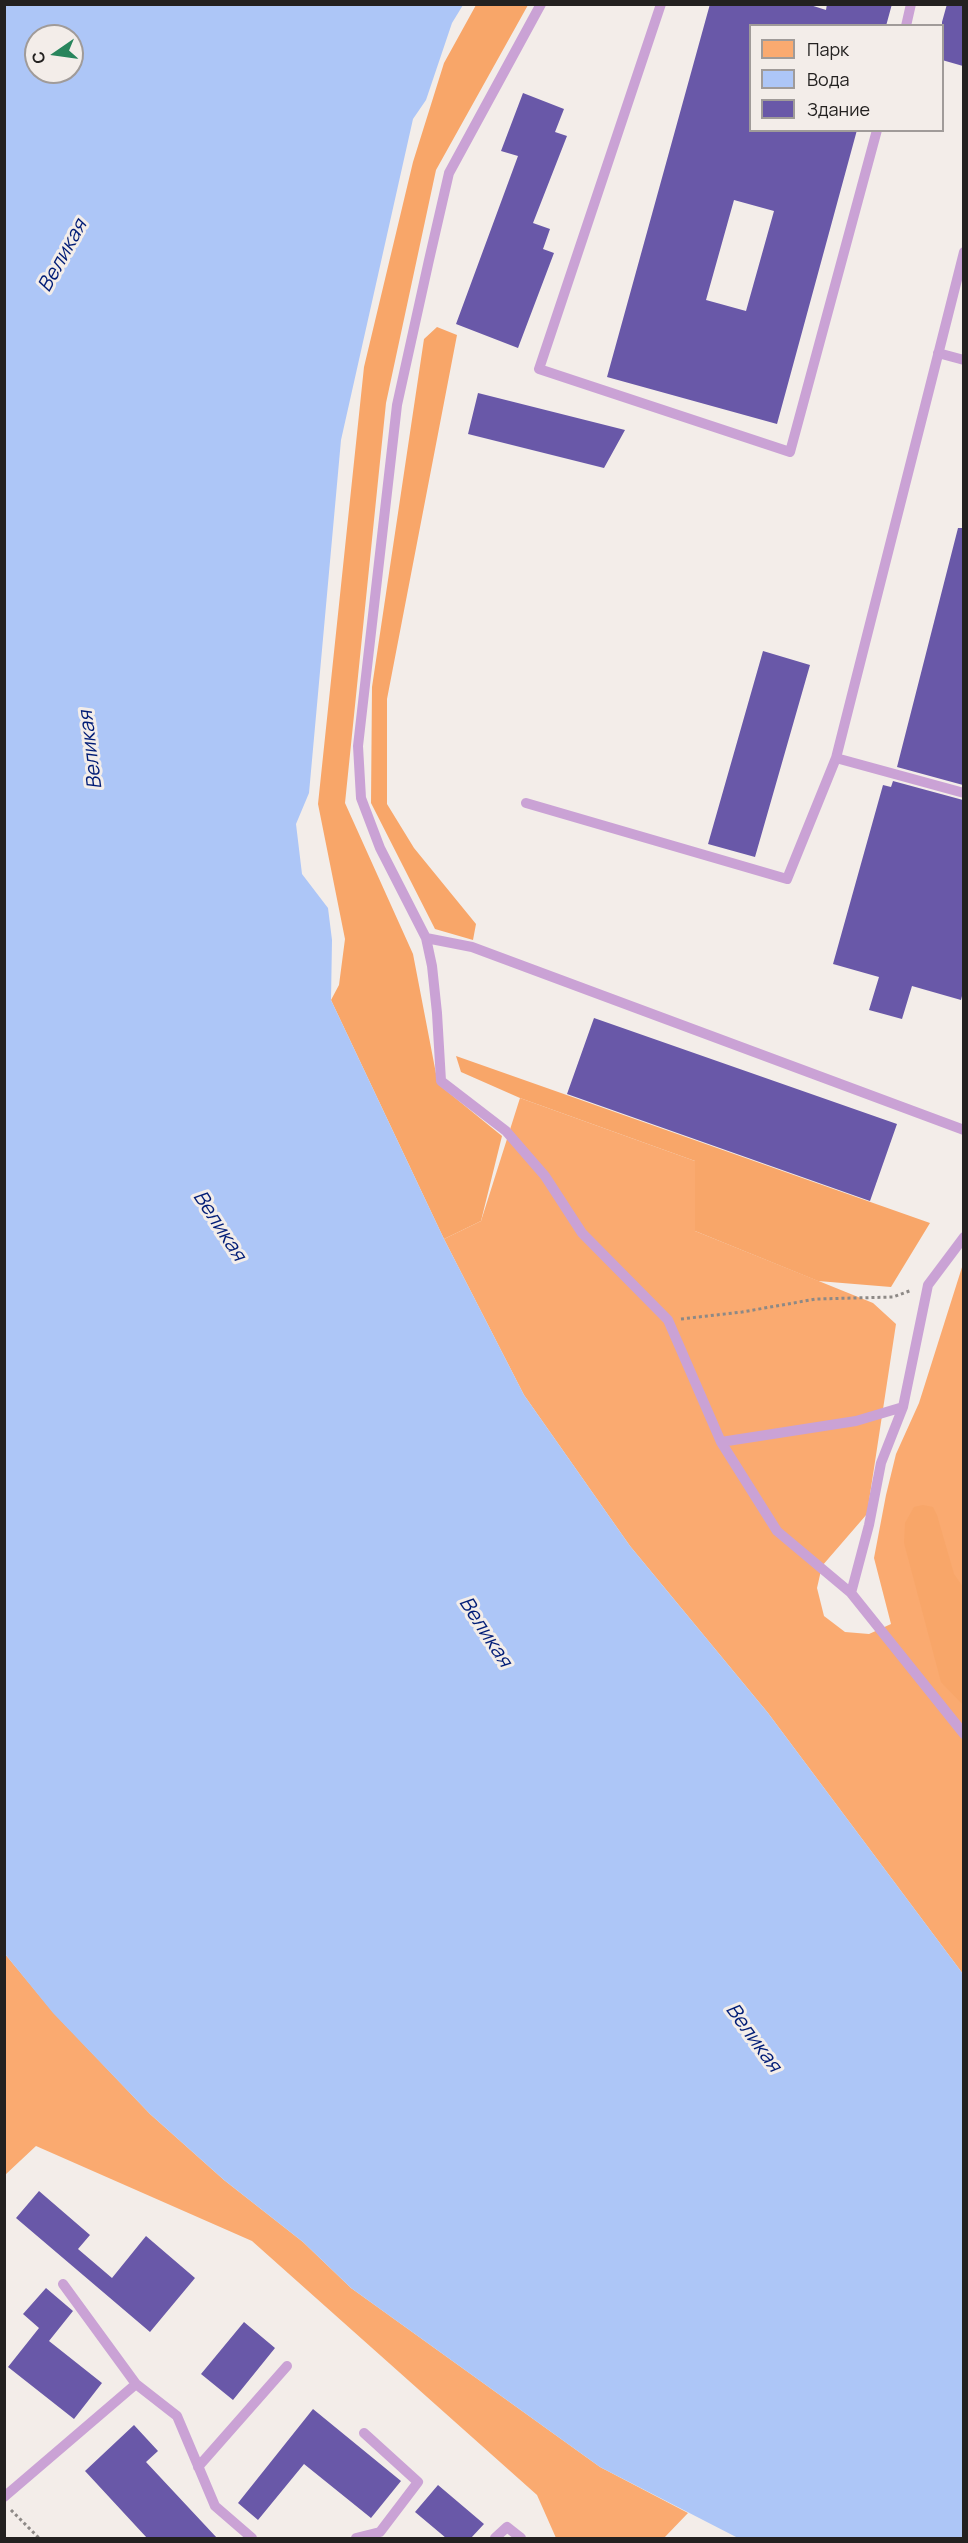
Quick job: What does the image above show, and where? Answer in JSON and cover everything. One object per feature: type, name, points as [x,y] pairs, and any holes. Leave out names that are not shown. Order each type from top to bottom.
[{"type":"lane","points":[[541,4],[449,173],[397,405],[357,746],[361,798],[376,838],[426,938],[432,966],[437,1013],[441,1081],[506,1131],[545,1176],[582,1233],[668,1320],[721,1442],[777,1531],[851,1593],[963,1734]]},
{"type":"lane","points":[[661,4],[539,369],[790,452],[876,132]]},
{"type":"lane","points":[[906,24],[911,4]]},
{"type":"lane","points":[[526,803],[787,879],[836,758],[963,252]]},
{"type":"lane","points":[[938,352],[963,360]]},
{"type":"lane","points":[[836,758],[963,793]]},
{"type":"lane","points":[[426,938],[472,947],[963,1130]]},
{"type":"lane","points":[[851,1593],[870,1526],[881,1463],[903,1407],[928,1286],[963,1237]]},
{"type":"lane","points":[[721,1442],[856,1420],[903,1407]]},
{"type":"lane","points":[[63,2284],[136,2384],[177,2416],[215,2506],[252,2538]]},
{"type":"lane","points":[[198,2467],[287,2366]]},
{"type":"lane","points":[[4,2497],[136,2384]]},
{"type":"lane","points":[[356,2538],[380,2532],[418,2482],[364,2433]]},
{"type":"lane","points":[[495,2538],[507,2527],[521,2538]]},
{"type":"path","points":[[668,1320],[742,1312],[816,1299],[893,1297],[928,1286]]},
{"type":"path","points":[[4,2503],[39,2538]]},
{"type":"green space","points":[[520,1098],[695,1161],[695,1231],[873,1303],[896,1324],[867,1514],[822,1566],[817,1588],[824,1616],[845,1632],[869,1634],[891,1624],[874,1558],[886,1495],[896,1454],[919,1403],[963,1264],[963,1974],[768,1713],[630,1546],[524,1395],[444,1239],[481,1221]]},
{"type":"green space","points":[[5,1954],[54,2013],[150,2114],[224,2180],[303,2242],[351,2288],[600,2467],[688,2513],[664,2538],[556,2538],[537,2495],[252,2241],[36,2146],[5,2175]]},
{"type":"shaded area","points":[[476,5],[528,5],[436,170],[386,403],[345,803],[413,954],[438,1084],[502,1136],[481,1221],[444,1239],[331,1000],[339,985],[345,939],[318,804],[364,367],[413,162],[444,63]]},
{"type":"shaded area","points":[[437,327],[457,335],[387,699],[387,804],[414,848],[476,924],[473,940],[435,929],[371,803],[372,687],[424,339]]},
{"type":"shaded area","points":[[456,1056],[930,1223],[891,1287],[818,1281],[695,1231],[695,1161],[520,1098],[461,1072]]},
{"type":"shaded area","points":[[923,1505],[933,1507],[937,1515],[954,1574],[963,1587],[963,1705],[941,1682],[904,1543],[905,1523],[914,1507]]},
{"type":"water","name":"Великая","points":[[4,5],[463,5],[452,23],[426,100],[413,119],[341,440],[309,793],[296,824],[302,874],[328,908],[332,940],[331,1000],[444,1239],[524,1395],[630,1546],[768,1713],[963,1974],[963,2538],[738,2538],[600,2467],[351,2288],[303,2242],[224,2180],[150,2114],[53,2013],[5,1954]]},
{"type":"building","points":[[710,4],[807,4],[826,10],[827,4],[892,4],[887,24],[749,24],[749,132],[856,132],[777,424],[607,377]],"holes":[[[734,200],[774,211],[746,311],[706,300]]]},
{"type":"building","points":[[947,4],[963,4],[963,66],[944,61],[944,24],[942,22]]},
{"type":"building","points":[[523,93],[564,109],[555,132],[567,136],[533,223],[550,229],[543,249],[554,253],[518,348],[456,324],[518,156],[501,151]]},
{"type":"building","points":[[478,393],[625,430],[604,468],[468,434]]},
{"type":"building","points":[[958,528],[963,528],[963,785],[897,767]]},
{"type":"building","points":[[763,651],[810,665],[755,857],[708,844]]},
{"type":"building","points":[[893,781],[963,800],[963,992],[961,1000],[912,986],[902,1019],[869,1010],[879,977],[833,964],[883,785],[891,787]]},
{"type":"building","points":[[594,1018],[897,1124],[870,1201],[567,1094]]},
{"type":"building","points":[[39,2191],[90,2235],[78,2249],[112,2278],[146,2236],[195,2278],[150,2332],[16,2218]]},
{"type":"building","points":[[46,2288],[73,2311],[49,2341],[102,2383],[74,2419],[8,2367],[39,2328],[23,2314]]},
{"type":"building","points":[[244,2322],[275,2348],[233,2400],[201,2374]]},
{"type":"building","points":[[313,2409],[401,2481],[371,2518],[304,2464],[258,2520],[238,2503]]},
{"type":"building","points":[[134,2425],[158,2451],[146,2462],[217,2538],[147,2538],[85,2471]]},
{"type":"building","points":[[438,2485],[484,2524],[471,2538],[446,2538],[415,2512]]}]
